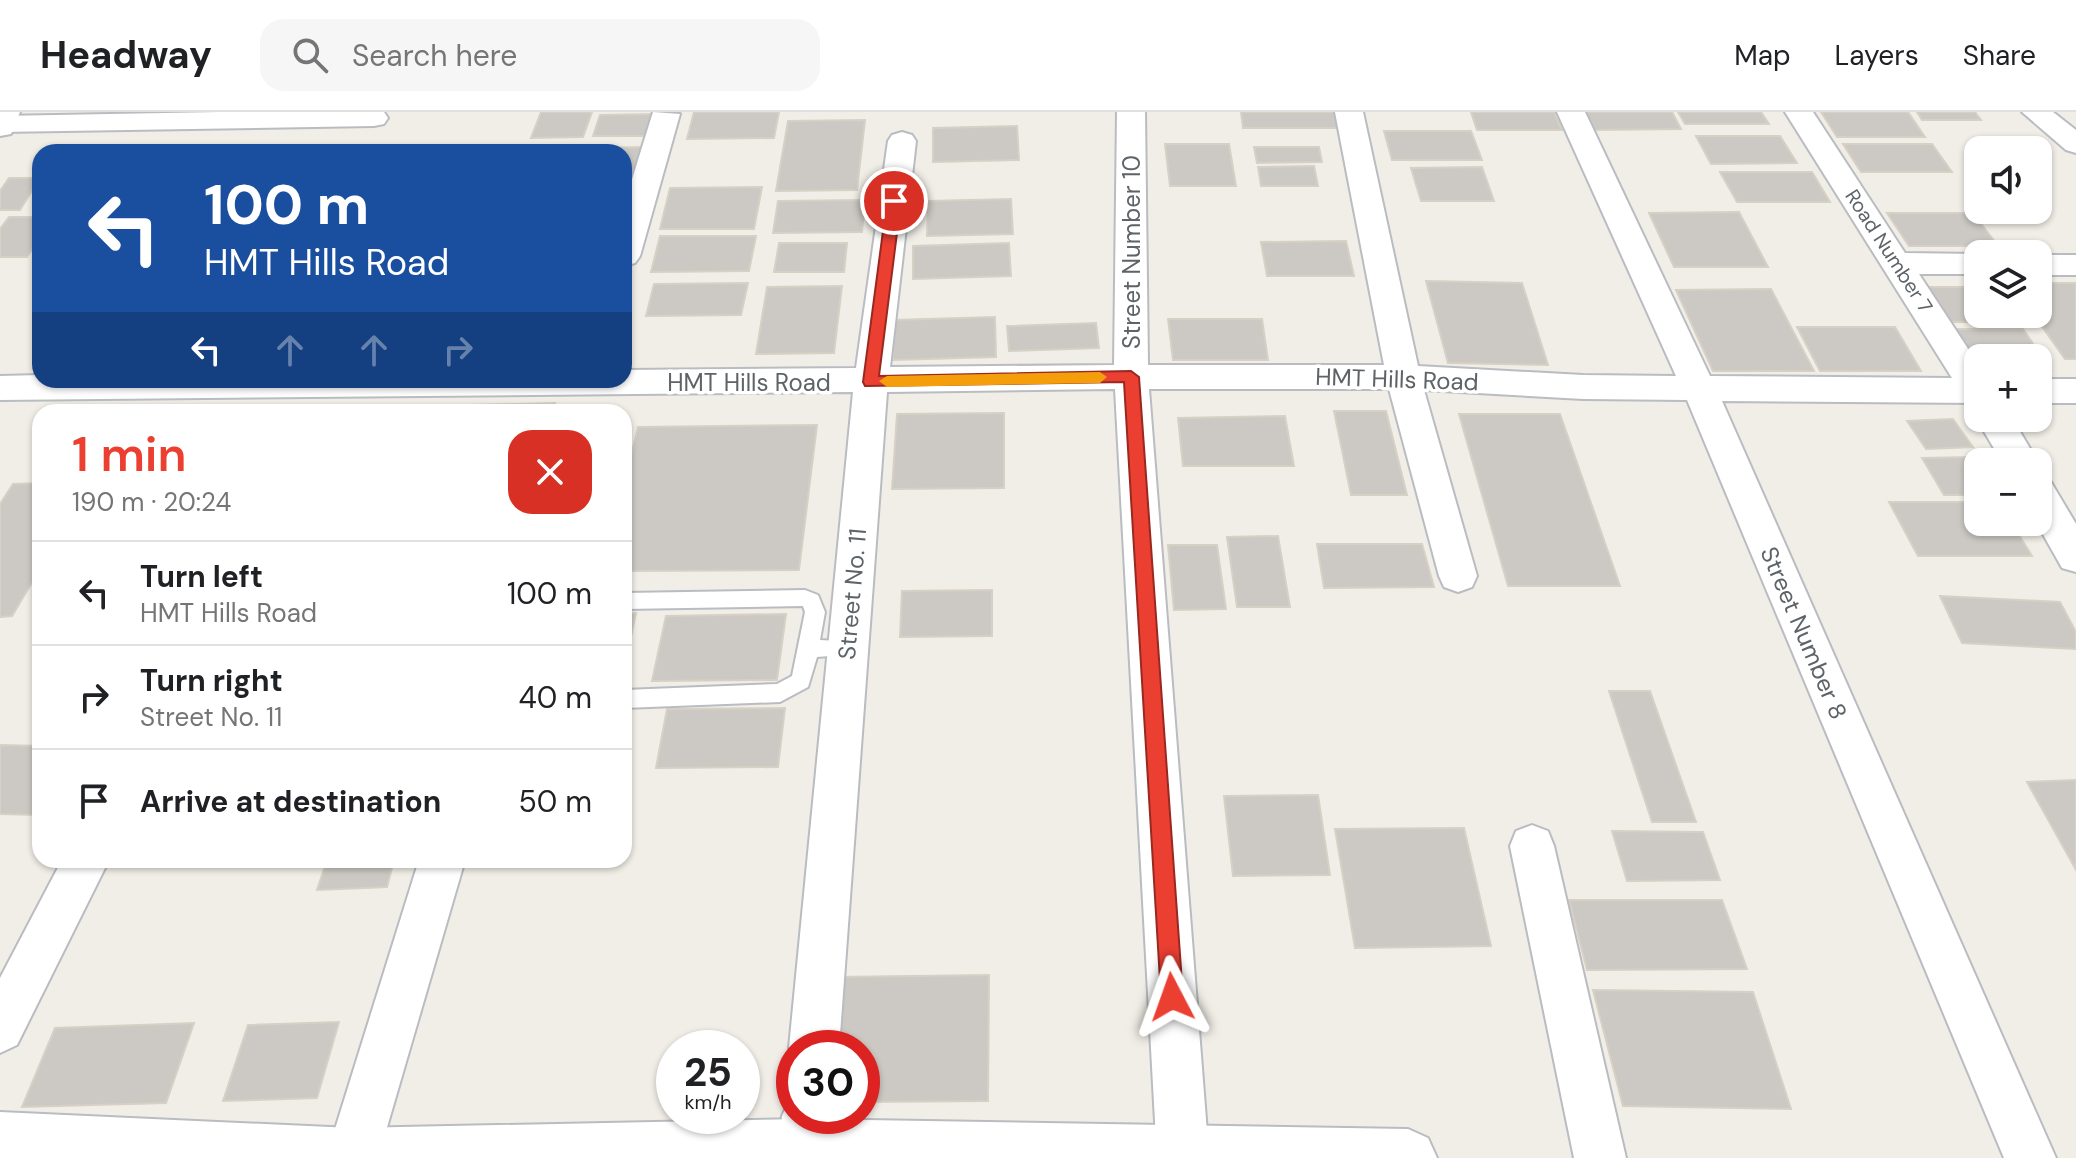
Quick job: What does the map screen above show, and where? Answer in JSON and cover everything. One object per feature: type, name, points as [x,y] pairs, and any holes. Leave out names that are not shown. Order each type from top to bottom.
[{"type":"street","points":[[5,112],[0,125],[374,118]]},
{"type":"street","name":"Street Number 10","points":[[1131,112],[1131,377],[1183,1155]]},
{"type":"street","points":[[1349,112],[1403,377],[1458,576]]},
{"type":"street","name":"Street Number 8","points":[[1571,112],[1699,388],[2030,1158]]},
{"type":"street","name":"Road Number 7","points":[[1799,112],[1964,369]]},
{"type":"street","points":[[2036,112],[2076,144]]},
{"type":"street","points":[[632,209],[666,114]]},
{"type":"street","name":"Street No. 11","points":[[816,1030],[871,382],[902,141]]},
{"type":"street","points":[[1897,263],[1964,264]]},
{"type":"street","points":[[2052,265],[2076,265]]},
{"type":"street","name":"HMT Hills Road","points":[[0,388],[322,398],[871,382],[1131,377],[1403,377],[1583,387],[1964,391]]},
{"type":"street","points":[[2052,391],[2076,391]]},
{"type":"street","points":[[2052,516],[2076,557]]},
{"type":"street","points":[[1532,846],[1600,1158]]},
{"type":"street","points":[[0,1028],[82,868]]},
{"type":"street","points":[[352,1158],[440,868]]},
{"type":"street","points":[[0,1140],[352,1158],[806,1140],[1183,1155],[1408,1158]]},
{"type":"lane","points":[[632,601],[805,598],[811,601],[815,612],[801,681],[780,693],[632,699]]},
{"type":"lane","points":[[809,649],[848,648]]},
{"type":"building","points":[[541,112],[592,112],[583,137],[531,138]]},
{"type":"building","points":[[694,112],[779,112],[774,138],[687,139]]},
{"type":"building","points":[[1241,112],[1335,112],[1339,128],[1243,128]]},
{"type":"building","points":[[1471,112],[1554,112],[1562,130],[1477,130]]},
{"type":"building","points":[[1586,112],[1672,112],[1681,129],[1594,130]]},
{"type":"building","points":[[1678,112],[1761,112],[1769,124],[1685,124]]},
{"type":"building","points":[[1821,112],[1908,112],[1925,137],[1837,137]]},
{"type":"building","points":[[1917,112],[1975,112],[1981,120],[1922,120]]},
{"type":"building","points":[[660,114],[654,136],[593,136],[600,115]]},
{"type":"building","points":[[865,120],[857,190],[776,191],[788,121]]},
{"type":"building","points":[[1017,126],[1019,160],[933,162],[933,128]]},
{"type":"building","points":[[1384,131],[1471,131],[1482,160],[1392,160]]},
{"type":"building","points":[[1696,136],[1780,136],[1797,163],[1711,164]]},
{"type":"building","points":[[1165,144],[1229,144],[1236,186],[1170,186]]},
{"type":"building","points":[[1843,144],[1932,144],[1952,172],[1861,172]]},
{"type":"building","points":[[632,147],[645,147],[633,192],[632,192]]},
{"type":"building","points":[[1254,147],[1319,147],[1322,162],[1257,163]]},
{"type":"building","points":[[1314,166],[1318,186],[1261,186],[1258,167]]},
{"type":"building","points":[[1482,167],[1494,201],[1421,201],[1411,168]]},
{"type":"building","points":[[1720,172],[1812,172],[1830,202],[1737,202]]},
{"type":"building","points":[[9,178],[32,178],[32,191],[20,210],[0,210],[0,191]]},
{"type":"building","points":[[762,187],[754,229],[660,229],[670,188]]},
{"type":"building","points":[[1011,199],[1013,234],[927,236],[928,201]]},
{"type":"building","points":[[865,200],[862,232],[773,233],[778,201]]},
{"type":"building","points":[[1739,212],[1768,267],[1674,267],[1649,213]]},
{"type":"building","points":[[1887,213],[1964,213],[1964,224],[1981,224],[1993,240],[1964,240],[1964,246],[1909,246]]},
{"type":"building","points":[[9,217],[32,217],[32,250],[27,257],[0,257],[0,229]]},
{"type":"building","points":[[660,236],[756,236],[749,271],[651,272]]},
{"type":"building","points":[[1346,241],[1354,276],[1267,276],[1261,242]]},
{"type":"building","points":[[779,243],[847,243],[844,272],[774,272]]},
{"type":"building","points":[[1009,243],[1011,276],[913,279],[913,246]]},
{"type":"building","points":[[1426,281],[1522,283],[1548,365],[1448,363]]},
{"type":"building","points":[[748,283],[741,315],[646,316],[654,284]]},
{"type":"building","points":[[2052,283],[2076,283],[2076,359],[2065,359],[2043,328],[2052,328]]},
{"type":"building","points":[[842,286],[834,353],[756,354],[767,287]]},
{"type":"building","points":[[1928,287],[1964,287],[1964,322],[1951,322]]},
{"type":"building","points":[[1771,289],[1814,371],[1713,371],[1676,290]]},
{"type":"building","points":[[995,317],[996,357],[893,360],[894,320]]},
{"type":"building","points":[[1168,319],[1262,319],[1268,360],[1173,360]]},
{"type":"building","points":[[1096,323],[1099,348],[1009,351],[1007,326]]},
{"type":"building","points":[[1797,327],[1895,327],[1921,371],[1820,371]]},
{"type":"building","points":[[1949,329],[2023,329],[2033,344],[1964,344],[1964,350]]},
{"type":"building","points":[[1334,411],[1386,411],[1407,495],[1351,495]]},
{"type":"building","points":[[1004,413],[1004,488],[892,489],[897,414]]},
{"type":"building","points":[[1459,414],[1560,414],[1620,586],[1508,586]]},
{"type":"building","points":[[1285,416],[1294,466],[1183,466],[1178,418]]},
{"type":"building","points":[[1953,419],[1973,447],[1926,449],[1907,421]]},
{"type":"building","points":[[817,425],[799,570],[632,571],[632,452],[638,427]]},
{"type":"building","points":[[1964,457],[1964,495],[1944,495],[1922,458]]},
{"type":"building","points":[[32,483],[32,582],[12,616],[0,617],[0,504],[13,484]]},
{"type":"building","points":[[1889,502],[1964,502],[1964,536],[2020,536],[2032,556],[1918,556]]},
{"type":"building","points":[[1278,536],[1290,607],[1237,607],[1227,537]]},
{"type":"building","points":[[1317,544],[1422,544],[1434,587],[1324,588]]},
{"type":"building","points":[[1168,545],[1217,545],[1226,609],[1174,610]]},
{"type":"building","points":[[992,590],[992,636],[900,637],[902,591]]},
{"type":"building","points":[[1940,596],[2060,602],[2076,632],[2076,649],[1962,643]]},
{"type":"building","points":[[786,614],[777,680],[652,681],[666,616]]},
{"type":"building","points":[[1609,691],[1650,691],[1696,822],[1652,822]]},
{"type":"building","points":[[785,708],[778,767],[656,768],[667,709]]},
{"type":"building","points":[[0,745],[32,746],[32,815],[0,814]]},
{"type":"building","points":[[2076,780],[2076,870],[2027,782]]},
{"type":"building","points":[[1318,795],[1330,875],[1233,876],[1224,796]]},
{"type":"building","points":[[1464,828],[1491,946],[1355,948],[1335,829]]},
{"type":"building","points":[[1612,831],[1703,832],[1720,880],[1627,881]]},
{"type":"building","points":[[324,868],[392,868],[387,887],[317,890]]},
{"type":"building","points":[[1569,900],[1722,900],[1747,969],[1587,970]]},
{"type":"building","points":[[989,975],[988,1101],[880,1102],[880,1030],[831,1030],[835,977]]},
{"type":"building","points":[[1593,990],[1753,992],[1791,1109],[1623,1106]]},
{"type":"building","points":[[339,1022],[317,1098],[223,1101],[248,1025]]},
{"type":"building","points":[[194,1023],[166,1103],[22,1107],[55,1028]]},
{"type":"slow traffic","points":[[887,381],[1100,377]]},
{"type":"route","points":[[894,201],[871,382],[1131,377],[1172,997]]}]
